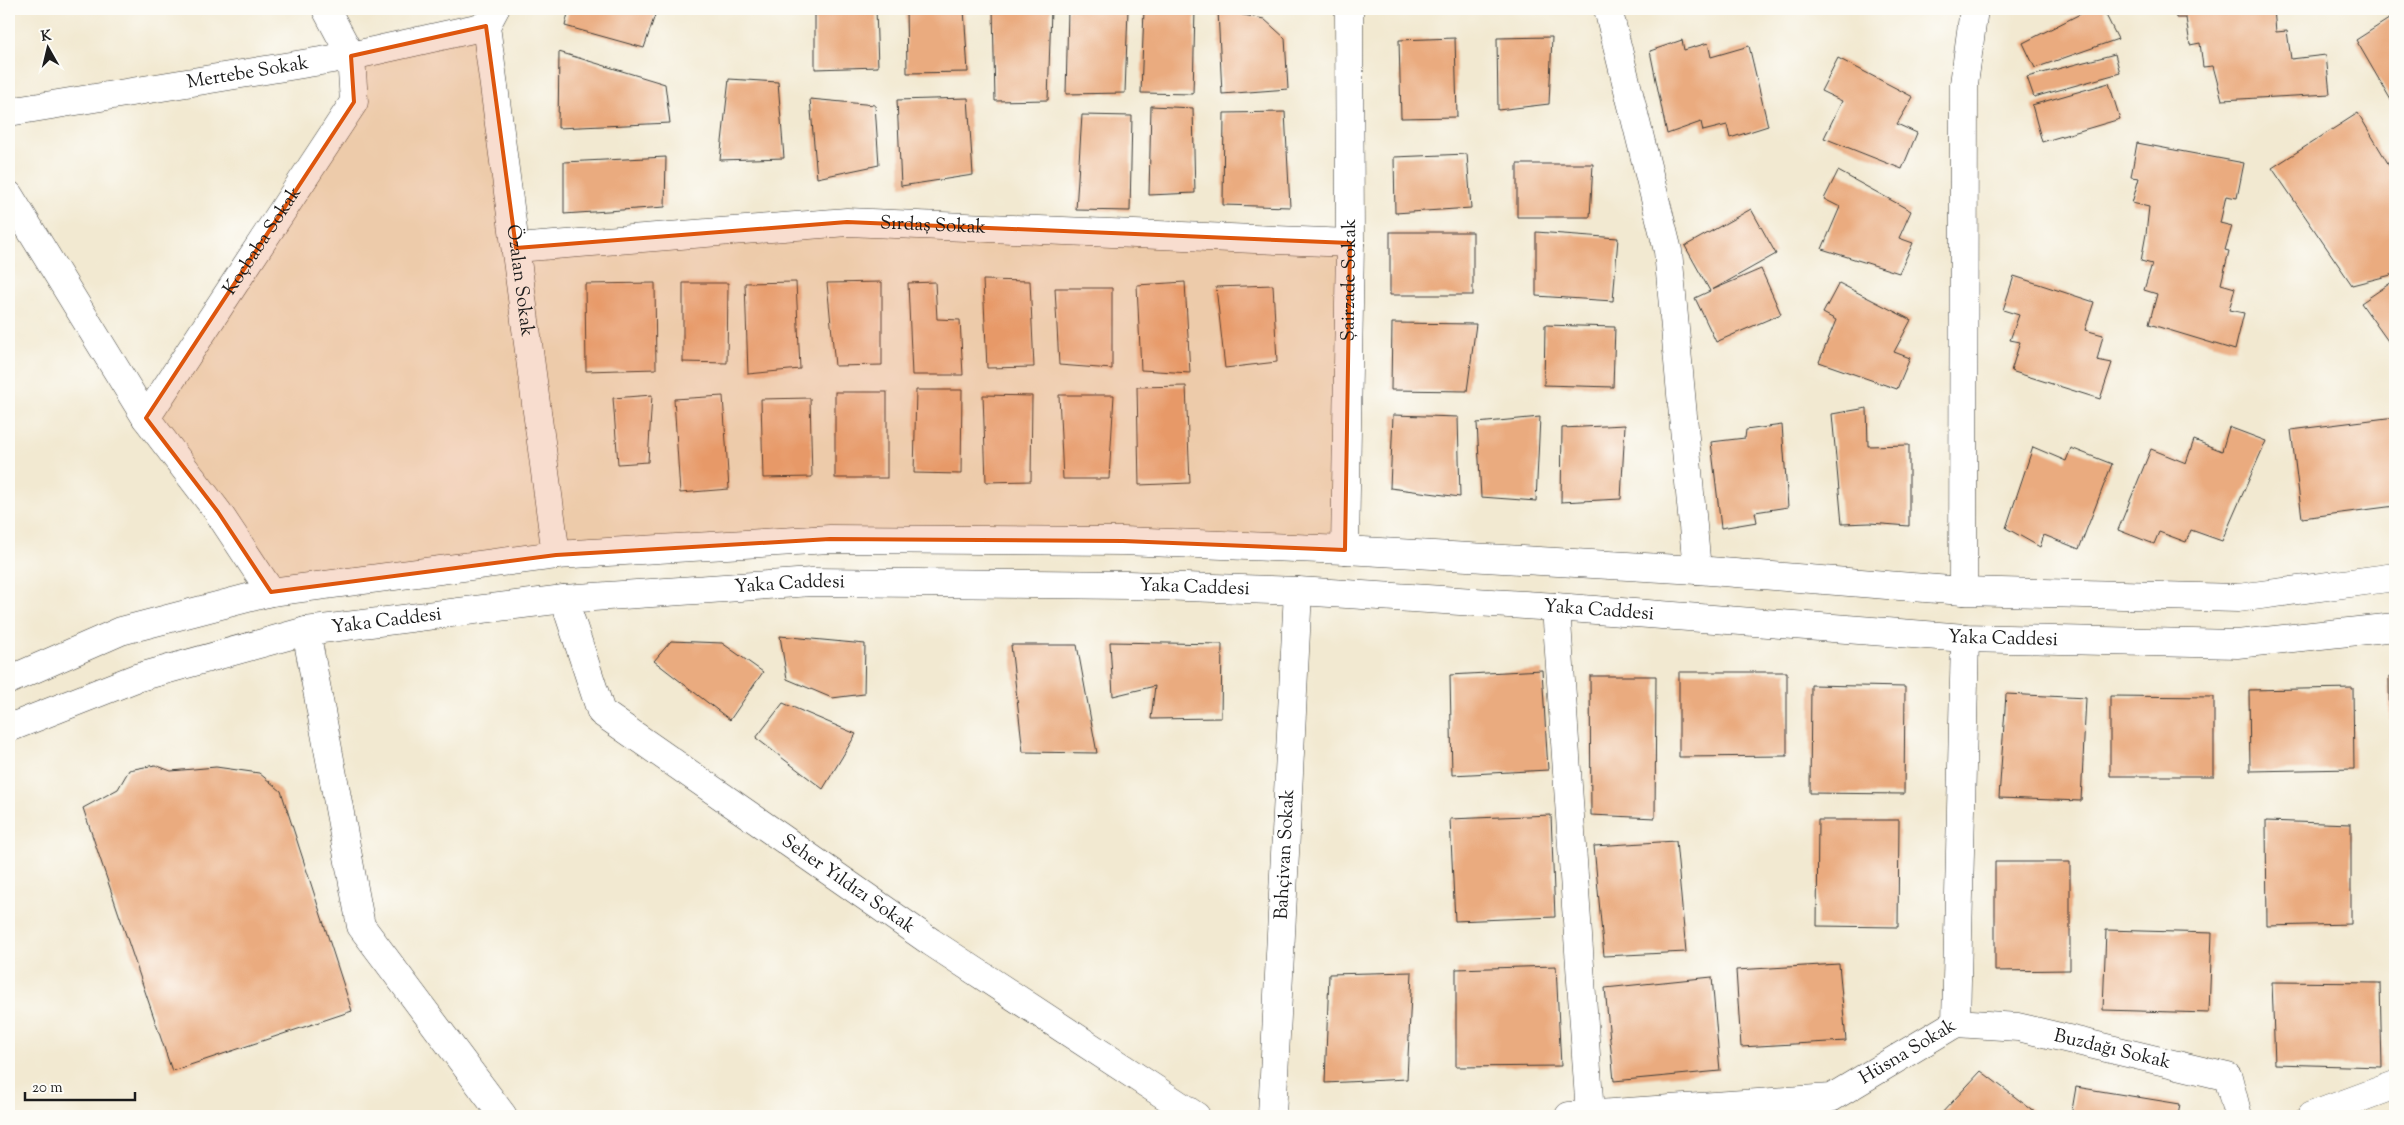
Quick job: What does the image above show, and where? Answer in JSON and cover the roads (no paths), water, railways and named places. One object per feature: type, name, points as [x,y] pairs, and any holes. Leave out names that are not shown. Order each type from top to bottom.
[{"type":"street","points":[[326,9],[351,56]]},
{"type":"street","name":"Şairzade Sokak","points":[[1346,550],[1350,243],[1349,9]]},
{"type":"street","points":[[1608,9],[1668,251],[1697,570]]},
{"type":"street","points":[[1963,592],[1964,84],[1974,9]]},
{"type":"street","name":"Mertebe Sokak","points":[[9,112],[351,56],[491,17]]},
{"type":"street","name":"Özalan Sokak","points":[[491,17],[516,248],[556,555]]},
{"type":"street","name":"Koçbaba Sokak","points":[[146,418],[354,102],[351,56]]},
{"type":"street","points":[[9,195],[146,418],[218,512],[272,592]]},
{"type":"street","name":"Sırdaş Sokak","points":[[516,248],[847,222],[1350,243]]},
{"type":"street","points":[[9,680],[120,631],[272,592],[556,555],[830,539],[1123,541],[1346,550],[1697,570],[1963,592],[2238,598],[2395,577]]},
{"type":"street","name":"Yaka Caddesi","points":[[9,728],[136,678],[306,631],[564,599],[812,582],[1129,585],[1298,592],[1556,608],[1965,638],[2237,644],[2395,627]]},
{"type":"street","name":"Bahçivan Sokak","points":[[1272,1116],[1298,592]]},
{"type":"street","name":"Seher Yıldızı Sokak","points":[[564,599],[601,712],[931,942],[1196,1116]]},
{"type":"street","points":[[1556,608],[1580,1116]]},
{"type":"street","points":[[306,631],[361,926],[503,1116]]},
{"type":"street","name":"Hüsna Sokak","points":[[1580,1116],[1831,1098],[1956,1023],[1965,638]]},
{"type":"street","name":"Buzdağı Sokak","points":[[1956,1023],[2018,1027],[2228,1077],[2238,1116]]},
{"type":"street","points":[[2311,1116],[2395,1085]]},
{"type":"street","points":[[1811,1116],[1831,1098]]}]
